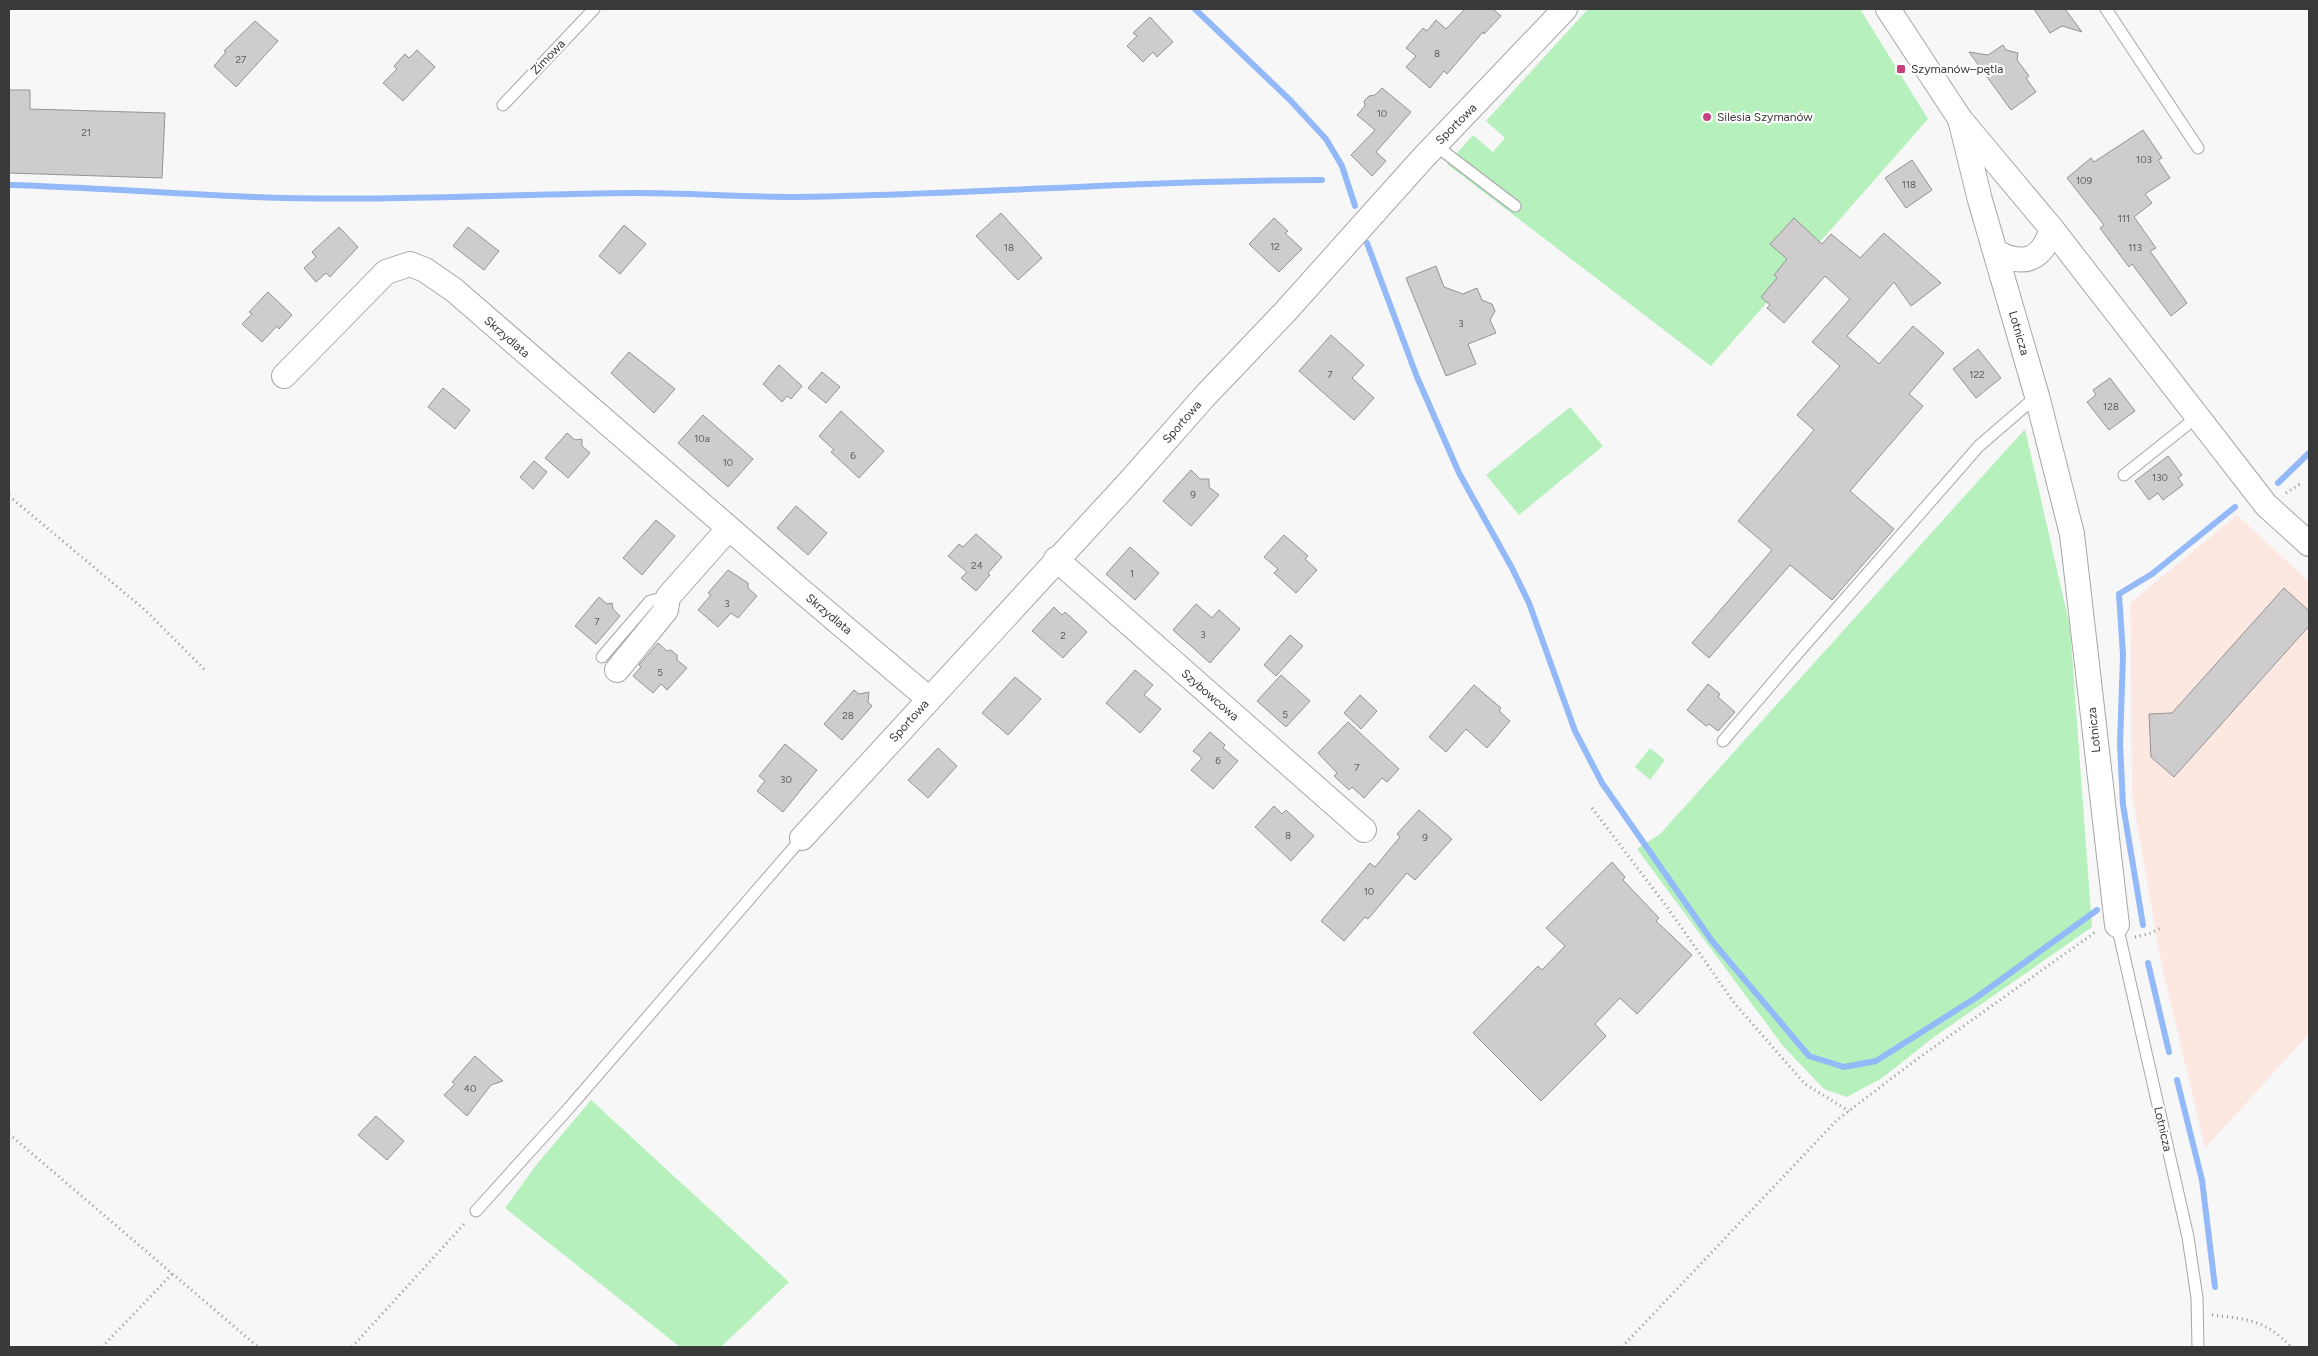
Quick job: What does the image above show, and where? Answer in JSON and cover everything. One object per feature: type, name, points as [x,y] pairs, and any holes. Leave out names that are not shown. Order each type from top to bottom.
[{"type":"street","name":"Sportowa","points":[[802,838],[1435,145],[1565,9]]},
{"type":"street","name":"Lotnicza","points":[[1888,9],[1960,119],[2052,229],[2266,505],[2309,544]]},
{"type":"street","name":"Lotnicza","points":[[1960,119],[1980,200],[2037,396],[2072,534],[2118,932]]},
{"type":"street","points":[[1996,252],[2009,259],[2022,260],[2033,257],[2042,250],[2052,229]]},
{"type":"street","name":"Skrzydlata","points":[[284,376],[386,272],[410,264],[426,270],[454,290],[929,698]]},
{"type":"street","points":[[610,664],[666,610],[668,597],[729,528]]},
{"type":"street","name":"Szybowcowa","points":[[1056,560],[1364,830]]},
{"type":"lane","name":"Zimowa","points":[[503,105],[594,9]]},
{"type":"lane","points":[[2106,9],[2198,148]]},
{"type":"lane","points":[[1435,145],[1515,206]]},
{"type":"lane","points":[[1723,741],[1803,646],[1980,446],[2037,396]]},
{"type":"lane","points":[[2124,475],[2198,417]]},
{"type":"lane","points":[[476,1211],[570,1108],[802,838]]},
{"type":"lane","name":"Lotnicza","points":[[2118,932],[2188,1237],[2197,1298],[2198,1347]]},
{"type":"path","points":[[9,496],[145,610],[205,670]]},
{"type":"path","points":[[1592,808],[1667,907],[1736,1004],[1805,1084],[1849,1111]]},
{"type":"path","points":[[1622,1347],[1830,1127],[1912,1062],[2101,929],[2118,932],[2151,933],[2162,927]]},
{"type":"path","points":[[9,1134],[258,1347]]},
{"type":"path","points":[[352,1347],[476,1211]]},
{"type":"path","points":[[102,1347],[173,1273]]},
{"type":"path","points":[[2197,1313],[2252,1320],[2278,1333],[2291,1347]]},
{"type":"shaded area","points":[[2237,515],[2309,582],[2309,1034],[2205,1148],[2161,962],[2132,794],[2130,603]]},
{"type":"green space","points":[[1588,9],[1860,9],[1928,119],[1711,366],[1447,164],[1473,135],[1493,152],[1505,138],[1486,121]]},
{"type":"green space","points":[[1570,407],[1603,446],[1519,515],[1486,475]]},
{"type":"green space","points":[[2025,429],[2070,627],[2092,927],[1934,1037],[1882,1078],[1847,1097],[1824,1089],[1783,1046],[1637,849],[1660,834]]},
{"type":"green space","points":[[1650,748],[1665,760],[1650,780],[1635,767]]},
{"type":"green space","points":[[591,1100],[789,1282],[721,1347],[680,1347],[505,1208],[537,1164]]},
{"type":"building","points":[[1465,9],[1493,9],[1501,16],[1484,34],[1483,32],[1447,74],[1444,71],[1430,88],[1406,67],[1416,56],[1406,48],[1423,28],[1427,31],[1436,20],[1446,29]]},
{"type":"building","points":[[2034,9],[2065,9],[2082,32],[2062,26],[2050,33]]},
{"type":"building","points":[[1150,17],[1173,42],[1157,57],[1153,52],[1143,62],[1127,46],[1137,36],[1133,33]]},
{"type":"building","points":[[255,21],[278,41],[236,87],[214,66],[226,52],[224,51]]},
{"type":"building","points":[[2003,45],[2006,50],[2018,53],[2017,60],[2029,76],[2026,78],[2036,92],[2011,110],[1969,52],[1988,55]]},
{"type":"building","points":[[417,50],[435,67],[403,101],[383,83],[397,69],[394,66],[405,54],[409,58]]},
{"type":"building","points":[[1382,88],[1411,112],[1376,152],[1386,161],[1372,176],[1351,155],[1375,130],[1357,115],[1365,106],[1364,101],[1369,96],[1375,95]]},
{"type":"building","points":[[9,90],[30,90],[30,109],[165,113],[162,178],[9,173]]},
{"type":"building","points":[[2143,130],[2162,158],[2158,160],[2170,178],[2145,194],[2152,203],[2134,217],[2156,248],[2150,251],[2187,303],[2171,316],[2132,264],[2129,267],[2100,228],[2104,225],[2067,178],[2091,158],[2094,162]]},
{"type":"building","points":[[1912,160],[1932,190],[1906,208],[1885,178]]},
{"type":"building","points":[[1001,213],[1042,258],[1018,280],[976,236]]},
{"type":"building","points":[[1274,218],[1288,231],[1285,233],[1302,249],[1279,272],[1249,244]]},
{"type":"building","points":[[1794,218],[1822,244],[1831,234],[1860,258],[1884,233],[1941,283],[1911,306],[1894,282],[1847,336],[1879,364],[1913,326],[1944,353],[1909,394],[1923,406],[1850,491],[1894,529],[1832,600],[1790,565],[1709,658],[1692,643],[1772,550],[1738,521],[1814,430],[1797,415],[1840,366],[1812,342],[1850,299],[1825,276],[1784,323],[1767,308],[1770,305],[1761,297],[1777,278],[1774,275],[1787,259],[1770,244]]},
{"type":"building","points":[[624,225],[646,244],[620,274],[599,256]]},
{"type":"building","points":[[339,227],[358,247],[330,277],[326,273],[316,282],[304,268],[316,257],[312,252]]},
{"type":"building","points":[[468,227],[499,251],[484,270],[453,246]]},
{"type":"building","points":[[1436,266],[1444,287],[1463,294],[1477,288],[1482,300],[1492,304],[1495,311],[1490,320],[1496,333],[1468,344],[1476,364],[1446,376],[1406,278]]},
{"type":"building","points":[[268,292],[292,315],[279,329],[277,326],[262,342],[242,324],[252,314],[249,312]]},
{"type":"building","points":[[1331,335],[1364,365],[1352,378],[1374,398],[1354,420],[1299,371]]},
{"type":"building","points":[[1978,349],[2001,378],[1976,398],[1953,369]]},
{"type":"building","points":[[629,352],[675,389],[654,413],[611,373]]},
{"type":"building","points":[[779,365],[802,386],[791,399],[787,396],[782,402],[763,384]]},
{"type":"building","points":[[822,372],[840,387],[826,403],[808,388]]},
{"type":"building","points":[[2110,378],[2135,411],[2109,430],[2087,402],[2096,395],[2093,390]]},
{"type":"building","points":[[443,388],[470,410],[455,429],[428,407]]},
{"type":"building","points":[[841,411],[884,451],[859,478],[831,452],[834,450],[819,436]]},
{"type":"building","points":[[703,415],[753,459],[728,487],[678,443]]},
{"type":"building","points":[[567,433],[575,440],[582,439],[582,446],[590,453],[568,478],[545,458]]},
{"type":"building","points":[[2168,456],[2182,475],[2178,478],[2183,485],[2163,500],[2158,493],[2149,500],[2135,481]]},
{"type":"building","points":[[534,461],[547,472],[533,489],[520,477]]},
{"type":"building","points":[[1191,470],[1200,479],[1209,479],[1209,487],[1219,495],[1191,526],[1163,501]]},
{"type":"building","points":[[796,506],[827,533],[808,555],[777,528]]},
{"type":"building","points":[[656,520],[675,536],[642,575],[623,558]]},
{"type":"building","points":[[976,534],[1002,557],[976,591],[961,578],[967,572],[948,556],[959,544],[963,547]]},
{"type":"building","points":[[1284,535],[1308,556],[1305,559],[1317,570],[1296,593],[1274,573],[1278,569],[1264,557]]},
{"type":"building","points":[[1130,547],[1159,573],[1135,600],[1106,574]]},
{"type":"building","points":[[728,570],[748,583],[748,588],[757,596],[738,618],[731,613],[718,627],[698,610],[711,595],[708,593]]},
{"type":"building","points":[[2284,588],[2309,611],[2309,626],[2174,777],[2151,757],[2149,714],[2172,713]]},
{"type":"building","points":[[599,597],[607,604],[612,603],[613,609],[620,616],[596,644],[575,626]]},
{"type":"building","points":[[1196,604],[1212,618],[1219,610],[1240,629],[1210,663],[1173,630]]},
{"type":"building","points":[[1054,607],[1062,615],[1065,612],[1087,632],[1063,658],[1032,631]]},
{"type":"building","points":[[1290,635],[1303,646],[1276,676],[1264,665]]},
{"type":"building","points":[[658,643],[667,651],[671,650],[677,655],[677,660],[687,668],[667,690],[661,684],[653,693],[633,676],[641,667],[639,665]]},
{"type":"building","points":[[1135,670],[1153,685],[1144,695],[1161,709],[1140,733],[1106,703]]},
{"type":"building","points":[[1281,675],[1310,701],[1286,727],[1257,701]]},
{"type":"building","points":[[1015,677],[1041,699],[1008,735],[982,713]]},
{"type":"building","points":[[1708,684],[1720,694],[1718,697],[1735,712],[1718,731],[1709,724],[1706,726],[1687,710]]},
{"type":"building","points":[[1474,685],[1501,708],[1499,711],[1510,721],[1487,748],[1466,729],[1446,752],[1429,737]]},
{"type":"building","points":[[854,690],[859,694],[869,692],[868,702],[872,706],[842,740],[824,724]]},
{"type":"building","points":[[1360,695],[1377,711],[1361,729],[1344,713]]},
{"type":"building","points":[[1348,722],[1399,769],[1387,782],[1382,778],[1364,798],[1352,787],[1349,790],[1334,776],[1337,773],[1318,753]]},
{"type":"building","points":[[1210,732],[1225,745],[1223,748],[1238,761],[1213,789],[1191,770],[1202,758],[1193,751]]},
{"type":"building","points":[[785,744],[817,770],[783,812],[757,791],[765,781],[759,776]]},
{"type":"building","points":[[938,748],[957,766],[928,798],[908,780]]},
{"type":"building","points":[[1274,806],[1282,814],[1286,810],[1314,836],[1291,861],[1255,827]]},
{"type":"building","points":[[1419,810],[1452,839],[1415,880],[1407,873],[1368,919],[1365,917],[1344,941],[1321,921],[1370,863],[1375,867],[1400,837],[1397,834]]},
{"type":"building","points":[[1612,862],[1625,877],[1623,880],[1659,918],[1656,921],[1692,955],[1637,1014],[1620,998],[1595,1024],[1606,1036],[1541,1101],[1473,1033],[1538,966],[1542,970],[1565,946],[1546,928]]},
{"type":"building","points":[[475,1056],[503,1081],[491,1085],[467,1116],[444,1095],[455,1084],[452,1082]]},
{"type":"building","points":[[376,1116],[404,1141],[387,1160],[358,1135]]},
{"type":"waterway","points":[[1195,9],[1290,100],[1326,139],[1342,166],[1355,206]]},
{"type":"waterway","points":[[9,185],[222,196],[301,198],[636,193],[794,197],[926,194],[1190,182],[1322,180]]},
{"type":"waterway","points":[[1367,243],[1417,377],[1459,473],[1512,568],[1529,603],[1575,731],[1602,783],[1712,941],[1809,1056],[1844,1067],[1876,1061],[1977,997],[2097,910]]},
{"type":"waterway","points":[[2278,483],[2309,453]]},
{"type":"waterway","points":[[2143,925],[2123,805],[2120,744],[2123,655],[2119,594],[2152,574],[2235,507]]},
{"type":"waterway","points":[[2148,963],[2169,1052]]},
{"type":"waterway","points":[[2177,1080],[2202,1180],[2215,1287]]},
{"type":"place","name":"Szymanów–pętla","points":[[1901,69]]},
{"type":"place","name":"Silesia Szymanów","points":[[1707,117]]}]
